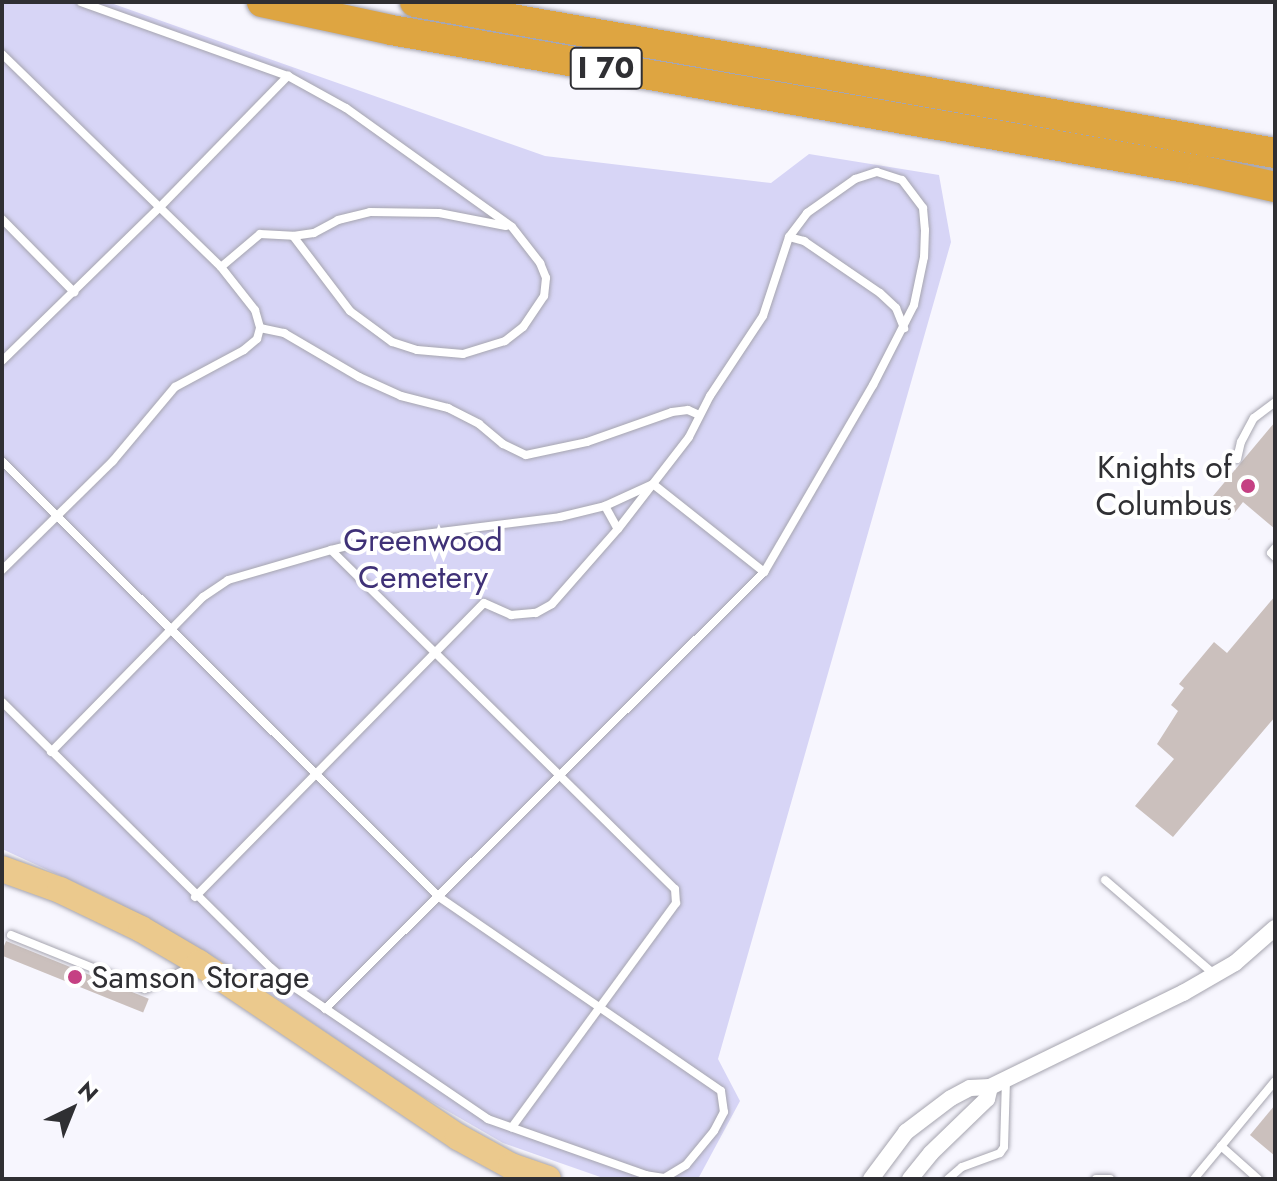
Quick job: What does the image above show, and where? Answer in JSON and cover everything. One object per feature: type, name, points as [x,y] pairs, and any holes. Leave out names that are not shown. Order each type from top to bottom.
[{"type":"highway","name":"I 70","points":[[262,2],[391,30],[1275,187]]},
{"type":"highway","name":"I 70","points":[[415,2],[1275,153]]},
{"type":"main road","points":[[2,869],[82,900],[199,963],[458,1137],[511,1166],[548,1179]]},
{"type":"street","points":[[871,1179],[881,1161],[929,1111],[970,1088],[990,1087],[1215,975],[1275,928]]},
{"type":"street","points":[[910,1179],[931,1153],[987,1099],[990,1087]]},
{"type":"lane","points":[[81,2],[288,76],[346,108],[512,227],[540,263],[546,278],[544,296],[523,327],[505,341],[463,354],[417,350],[371,331],[332,292],[293,236]]},
{"type":"lane","points":[[2,54],[221,267],[255,310],[260,328],[257,339],[244,350],[175,387],[113,461],[2,570]]},
{"type":"lane","points":[[2,361],[159,208],[288,76]]},
{"type":"lane","points":[[195,897],[484,603],[511,615],[536,613],[552,604],[618,529],[689,437],[699,415],[763,316],[789,237],[807,213],[855,179],[877,172],[902,180],[923,208],[925,230],[920,279],[904,328],[790,532],[764,572],[325,1009]]},
{"type":"lane","points":[[221,267],[260,234],[293,236],[314,233],[338,220],[370,212],[439,213],[512,227]]},
{"type":"lane","points":[[2,219],[74,292]]},
{"type":"lane","points":[[789,237],[804,241],[880,293],[896,308],[904,328]]},
{"type":"lane","points":[[260,328],[293,338],[359,377],[401,396],[448,408],[479,424],[503,444],[526,455],[587,442],[672,412],[688,410],[699,415]]},
{"type":"lane","points":[[1237,459],[1241,442],[1254,418],[1275,402]]},
{"type":"lane","points":[[2,461],[439,897],[721,1091],[724,1112],[714,1131],[686,1165],[664,1178],[646,1175],[488,1119],[325,1009],[271,968],[195,897],[2,702]]},
{"type":"lane","points":[[653,484],[764,572]]},
{"type":"lane","points":[[51,752],[169,630],[203,597],[228,580],[368,541],[560,517],[605,506],[653,484]]},
{"type":"lane","points":[[605,506],[618,529]]},
{"type":"lane","points":[[1275,548],[1271,553],[1275,557]]},
{"type":"lane","points":[[331,550],[434,655],[675,889],[676,903],[512,1127]]},
{"type":"lane","points":[[1105,880],[1215,975]]},
{"type":"lane","points":[[11,935],[145,989],[199,963]]},
{"type":"lane","points":[[948,1179],[962,1167],[1000,1153],[1004,1147],[1006,1079]]},
{"type":"lane","points":[[1195,1178],[1275,1081]]},
{"type":"lane","points":[[1221,1146],[1258,1179]]},
{"type":"lane","points":[[1096,1179],[1110,1179]]},
{"type":"green space","name":"Greenwood Cemetery","points":[[2,2],[108,2],[545,156],[771,183],[809,154],[939,175],[951,242],[718,1059],[740,1101],[698,1179],[606,1179],[503,1143],[401,1084],[233,968],[111,899],[2,849]]},
{"type":"building","name":"Knights of Columbus","points":[[1275,422],[1275,529],[1243,502],[1229,520],[1208,502]]},
{"type":"building","points":[[1275,596],[1275,717],[1173,837],[1135,806],[1174,759],[1157,744],[1178,711],[1171,705],[1184,688],[1179,684],[1214,642],[1227,653]]},
{"type":"building","name":"Samson Storage","points":[[6,941],[149,999],[143,1013],[2,956]]},
{"type":"building","points":[[1275,1105],[1275,1156],[1250,1135]]},
{"type":"place","name":"Knights of Columbus","points":[[1248,486]]},
{"type":"place","name":"Samson Storage","points":[[75,977]]}]
